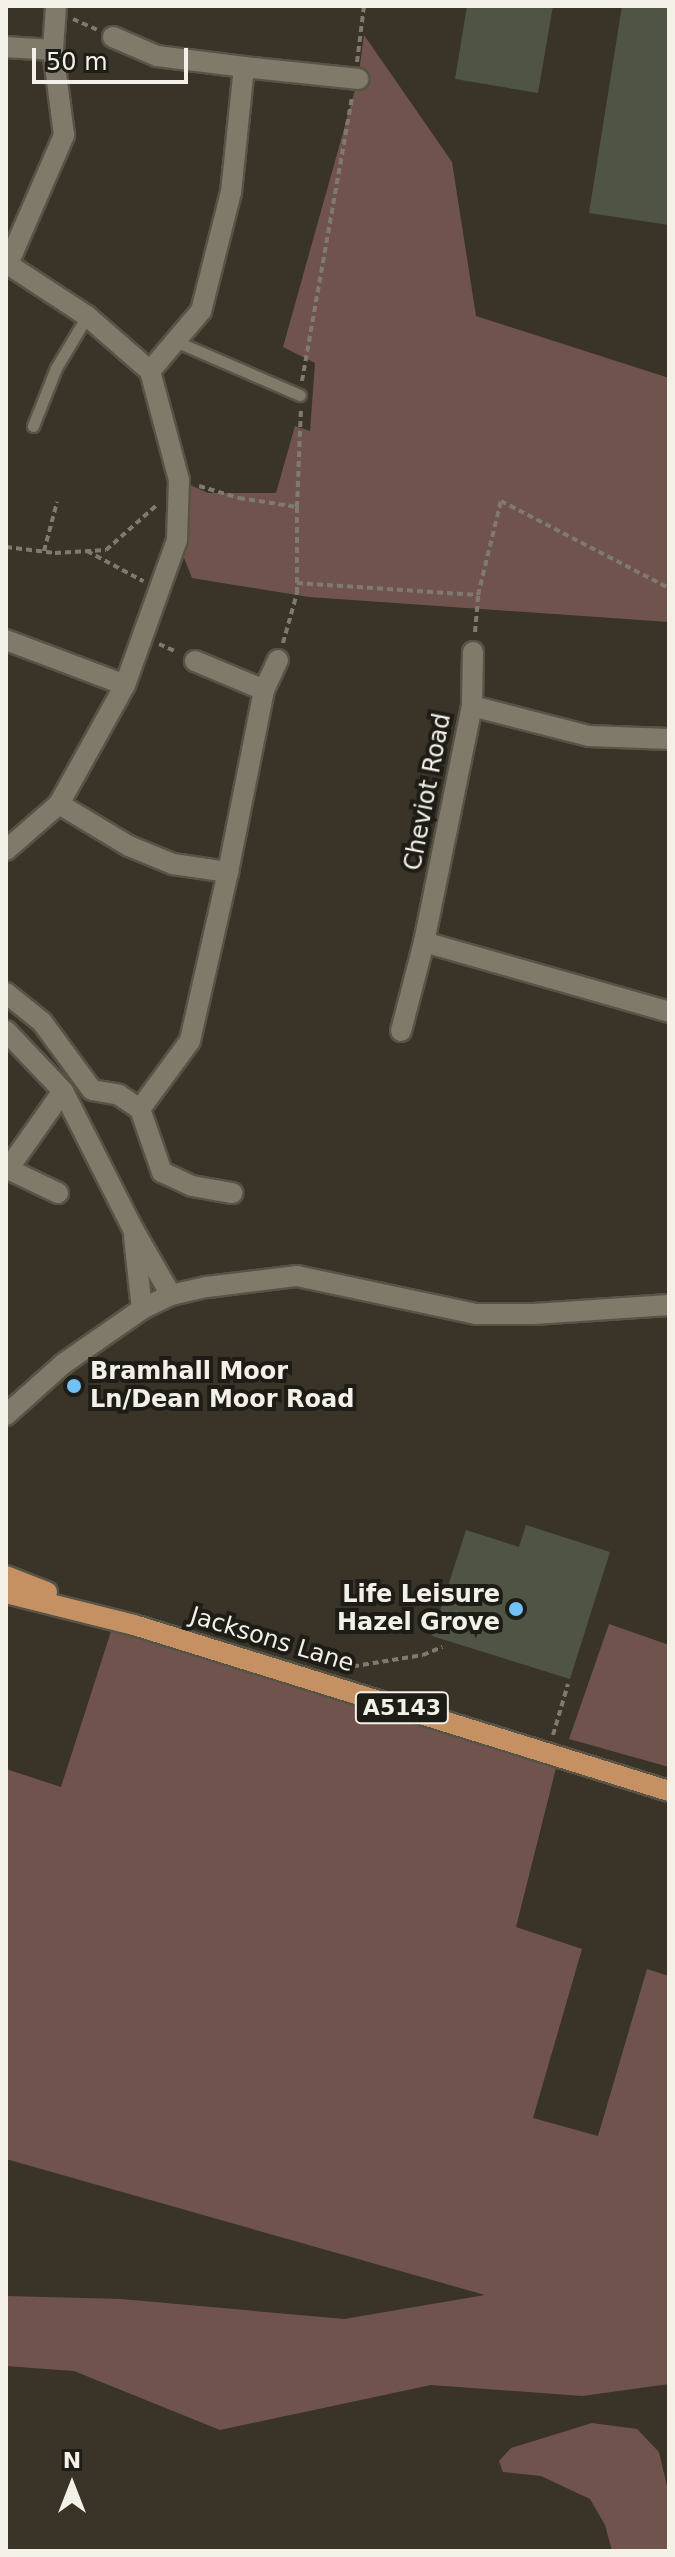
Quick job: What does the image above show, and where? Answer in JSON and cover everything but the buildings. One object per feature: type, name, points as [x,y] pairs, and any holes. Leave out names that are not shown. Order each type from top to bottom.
[{"type":"main road","name":"Jacksons Lane","points":[[6,1576],[134,1625]]},
{"type":"main road","name":"Jacksons Lane","points":[[6,1593],[134,1625],[669,1791]]},
{"type":"street","points":[[6,850],[59,804],[125,685],[177,540],[179,480],[150,371],[87,316],[7,264],[64,135],[53,50],[56,9]]},
{"type":"street","points":[[113,37],[157,56],[356,79]]},
{"type":"street","points":[[6,47],[53,50]]},
{"type":"street","points":[[150,371],[201,311],[231,192],[244,67]]},
{"type":"street","points":[[6,640],[125,685]]},
{"type":"street","name":"Cheviot Road","points":[[401,1031],[424,942],[472,706],[473,652]]},
{"type":"street","points":[[140,1109],[190,1041],[264,690],[278,660]]},
{"type":"street","points":[[195,661],[264,690]]},
{"type":"street","points":[[472,706],[589,736],[669,739]]},
{"type":"street","points":[[59,804],[129,846],[173,864],[228,872]]},
{"type":"street","points":[[424,942],[669,1012]]},
{"type":"street","points":[[6,993],[42,1022],[92,1090],[119,1095],[140,1109],[162,1172],[192,1186],[232,1193]]},
{"type":"street","points":[[6,1031],[63,1091],[133,1229],[171,1295]]},
{"type":"street","points":[[58,1193],[8,1169],[63,1091]]},
{"type":"street","points":[[133,1229],[142,1309]]},
{"type":"street","points":[[6,1415],[63,1364],[142,1309],[171,1295],[207,1287],[297,1276],[476,1314],[534,1314],[669,1305]]},
{"type":"lane","points":[[33,426],[56,368],[87,316]]},
{"type":"lane","points":[[175,341],[300,395]]},
{"type":"path","points":[[278,660],[297,583],[297,507],[302,428],[300,395],[356,79],[364,6]]},
{"type":"path","points":[[56,9],[113,37]]},
{"type":"path","points":[[6,547],[44,551],[106,550],[145,519],[179,480],[239,498],[297,507]]},
{"type":"path","points":[[473,652],[478,595],[501,501],[669,588]]},
{"type":"path","points":[[44,551],[57,502]]},
{"type":"path","points":[[87,551],[159,590]]},
{"type":"path","points":[[297,583],[478,595]]},
{"type":"path","points":[[142,637],[195,661]]},
{"type":"path","points":[[306,1678],[357,1665],[423,1655],[442,1647]]},
{"type":"path","points":[[553,1736],[568,1684]]},
{"type":"shaded area","points":[[364,35],[452,162],[476,316],[669,378],[669,622],[309,597],[192,578],[177,540],[179,480],[208,493],[276,493],[295,426],[310,431],[315,363],[283,347],[358,79]]},
{"type":"shaded area","points":[[115,1619],[559,1756],[516,1927],[582,1949],[533,2118],[598,2136],[647,1969],[669,1976],[669,2384],[582,2396],[431,2385],[220,2430],[74,2371],[6,2366],[6,2296],[121,2299],[344,2319],[485,2295],[6,2159],[6,1769],[61,1787]]},
{"type":"shaded area","points":[[609,1624],[669,1645],[669,1767],[569,1739]]},
{"type":"shaded area","points":[[592,2423],[637,2429],[659,2452],[669,2495],[669,2551],[612,2551],[605,2525],[590,2499],[541,2476],[503,2472],[499,2461],[511,2448]]},
{"type":"place","name":"Bramhall Moor Ln/Dean Moor Road","points":[[74,1386]]},
{"type":"place","name":"Life Leisure Hazel Grove","points":[[516,1609]]}]
